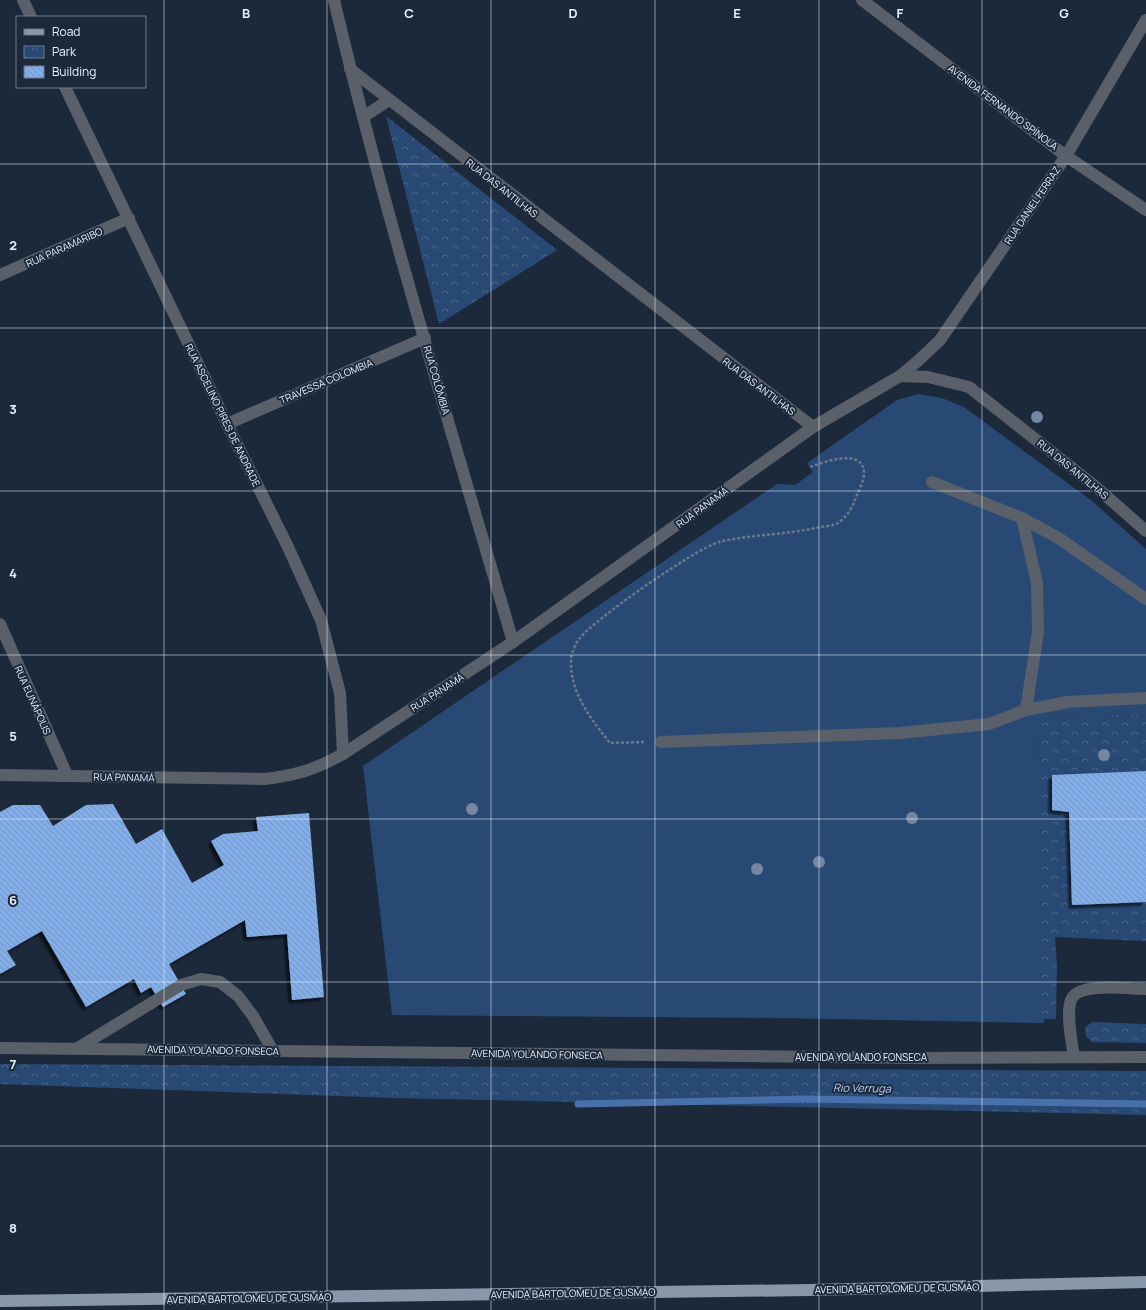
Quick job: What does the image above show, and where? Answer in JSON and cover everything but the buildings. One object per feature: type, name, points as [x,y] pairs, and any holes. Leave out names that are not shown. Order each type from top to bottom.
[{"type":"main road","name":"AVENIDA BARTOLOMEU DE GUSMÃO","points":[[0,1301],[786,1290],[1146,1282]]},
{"type":"street","points":[[23,0],[31,16]]},
{"type":"street","points":[[334,0],[363,117],[389,100]]},
{"type":"street","name":"AVENIDA FERNANDO SPÍNOLA","points":[[862,0],[1066,156],[1146,210]]},
{"type":"street","name":"RUA DANIEL FERRAZ","points":[[900,376],[940,340],[1066,156],[1146,20]]},
{"type":"street","name":"RUA DAS ANTILHAS","points":[[350,69],[813,427]]},
{"type":"street","name":"RUA ASCELINO PIRES DE ANDRADE","points":[[65,88],[288,548],[321,620],[340,693],[342,754]]},
{"type":"street","name":"RUA COLÔMBIA","points":[[363,117],[513,642]]},
{"type":"street","name":"RUA PARAMARIBO","points":[[0,275],[129,218]]},
{"type":"street","name":"TRAVESSA COLOMBIA","points":[[227,424],[425,338]]},
{"type":"street","points":[[813,427],[900,376]]},
{"type":"street","name":"RUA DAS ANTILHAS","points":[[900,376],[928,377],[969,387],[1096,487],[1146,531]]},
{"type":"street","name":"RUA PANAMÁ","points":[[0,775],[265,779],[298,774],[322,766],[513,642],[813,427]]},
{"type":"street","points":[[932,482],[1022,518],[1060,539],[1146,599]]},
{"type":"street","points":[[1022,518],[1037,583],[1038,632],[1026,710]]},
{"type":"street","name":"RUA EUNÁPOLIS","points":[[0,624],[67,776]]},
{"type":"street","points":[[661,742],[900,733],[988,724],[1026,710],[1068,702],[1146,698]]},
{"type":"street","points":[[76,1049],[182,985],[201,979],[220,982],[238,996],[253,1016],[273,1051]]},
{"type":"street","points":[[1074,1057],[1069,1014],[1071,999],[1078,992],[1087,988],[1146,989]]},
{"type":"street","name":"AVENIDA YOLANDO FONSECA","points":[[0,1048],[899,1057],[1146,1057]]},
{"type":"path","points":[[661,742],[610,743],[595,724],[582,706],[575,685],[571,659],[579,638],[596,623],[634,595],[688,558],[717,543],[743,538],[795,533],[837,524],[852,507],[864,474],[861,465],[855,459],[846,458],[832,460],[810,467]]},
{"type":"green space","points":[[386,116],[557,250],[439,324]]},
{"type":"green space","points":[[918,394],[942,398],[964,407],[1092,501],[1146,549],[1146,714],[1058,717],[1038,724],[1044,1023],[779,1018],[392,1015],[363,766],[777,484],[795,485],[813,472],[807,463],[897,400]]},
{"type":"green space","points":[[1146,714],[1146,941],[1055,937],[1057,964],[1056,1019],[1042,1019],[1038,724],[1058,717]]},
{"type":"green space","points":[[1093,1022],[1146,1024],[1146,1043],[1092,1042],[1086,1036],[1085,1027]]},
{"type":"green space","points":[[0,1064],[1146,1071],[1146,1115],[394,1098],[0,1084]]},
{"type":"waterway","name":"Rio Verruga","points":[[578,1104],[806,1099],[1146,1104]]}]
